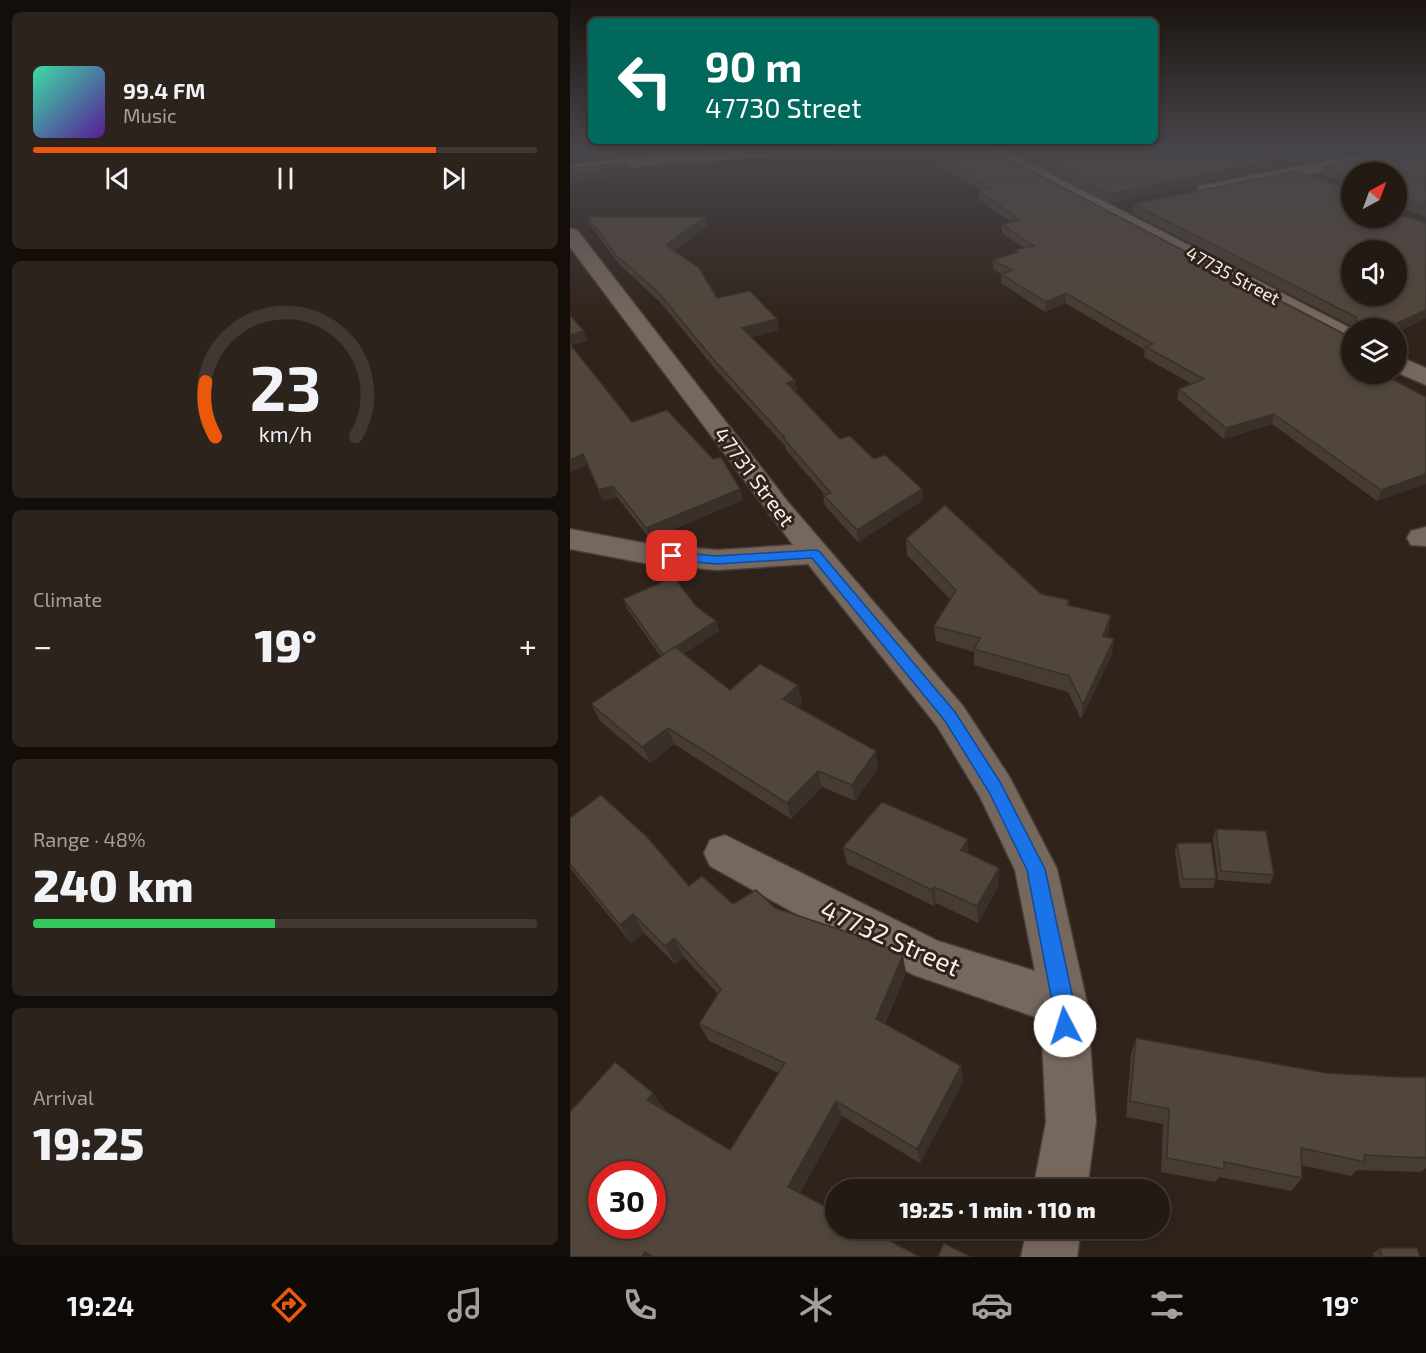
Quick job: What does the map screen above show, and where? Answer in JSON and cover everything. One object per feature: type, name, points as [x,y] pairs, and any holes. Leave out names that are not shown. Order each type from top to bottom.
[{"type":"street","name":"47735 Street","points":[[1101,206],[1341,332]]},
{"type":"street","points":[[1110,210],[1130,206]]},
{"type":"street","name":"47731 Street","points":[[570,234],[582,264],[815,554],[950,716],[995,787],[1036,869],[1064,1003],[1071,1122],[1062,1179]]},
{"type":"street","points":[[1407,368],[1426,378]]},
{"type":"street","points":[[570,538],[580,542],[649,554],[717,560],[815,554]]},
{"type":"street","name":"47732 Street","points":[[725,853],[831,912],[930,960],[1064,1003]]},
{"type":"street","points":[[1049,1257],[1052,1239]]},
{"type":"building","points":[[1000,206],[1098,206],[1341,332],[1341,384],[1402,384],[1426,397],[1426,474],[1381,490],[1274,414],[1226,428],[1179,389],[1204,379],[1146,347],[1153,344],[1066,293],[1046,302],[1001,274],[1012,270],[993,260],[1018,252],[1015,250],[1034,246],[1002,224],[1020,220]]},
{"type":"building","points":[[1136,206],[1341,206],[1341,228],[1407,228],[1407,217],[1426,223],[1426,310],[1407,319],[1356,318]]},
{"type":"building","points":[[588,217],[705,217],[666,245],[699,268],[717,298],[750,291],[777,319],[742,328],[795,380],[787,383],[840,439],[850,436],[874,459],[885,455],[922,489],[857,530],[823,495],[831,493],[783,438],[785,438],[714,360],[658,292],[616,255]]},
{"type":"building","points":[[570,315],[584,331],[570,335]]},
{"type":"building","points":[[570,344],[632,422],[667,410],[713,459],[721,457],[740,489],[646,528],[613,486],[599,490],[583,454],[570,460]]},
{"type":"building","points":[[945,505],[1041,594],[1069,600],[1067,605],[1111,615],[1103,636],[1114,639],[1083,704],[1069,676],[974,649],[980,638],[934,626],[956,590],[906,539]]},
{"type":"building","points":[[674,577],[696,606],[716,621],[663,655],[623,599]]},
{"type":"building","points":[[675,647],[730,690],[760,664],[798,685],[783,699],[876,751],[852,785],[818,771],[787,803],[668,728],[642,747],[591,704]]},
{"type":"building","points":[[601,795],[647,837],[689,886],[702,876],[733,904],[756,890],[775,908],[874,941],[903,955],[876,1019],[961,1066],[917,1149],[836,1101],[788,1187],[825,1206],[825,1239],[886,1239],[920,1257],[653,1257],[645,1252],[642,1257],[570,1257],[570,1112],[615,1062],[653,1093],[647,1100],[730,1150],[785,1063],[699,1024],[721,989],[674,938],[665,946],[633,914],[620,925],[570,864],[570,818]]},
{"type":"building","points":[[882,802],[968,839],[961,850],[999,868],[977,906],[934,887],[932,890],[843,847]]},
{"type":"building","points":[[1216,829],[1266,831],[1274,875],[1221,871]]},
{"type":"building","points":[[1177,843],[1211,843],[1216,879],[1183,879]]},
{"type":"building","points":[[1136,1038],[1326,1073],[1426,1077],[1426,1158],[1364,1155],[1365,1162],[1301,1148],[1302,1178],[1224,1162],[1224,1169],[1167,1158],[1169,1109],[1130,1101]]},
{"type":"building","points":[[944,1243],[971,1257],[938,1257]]},
{"type":"building","points":[[1380,1248],[1417,1248],[1420,1257],[1382,1257]]},
{"type":"route","points":[[672,556],[717,560],[815,554],[950,716],[995,787],[1036,869],[1064,1003],[1065,1026]]}]
